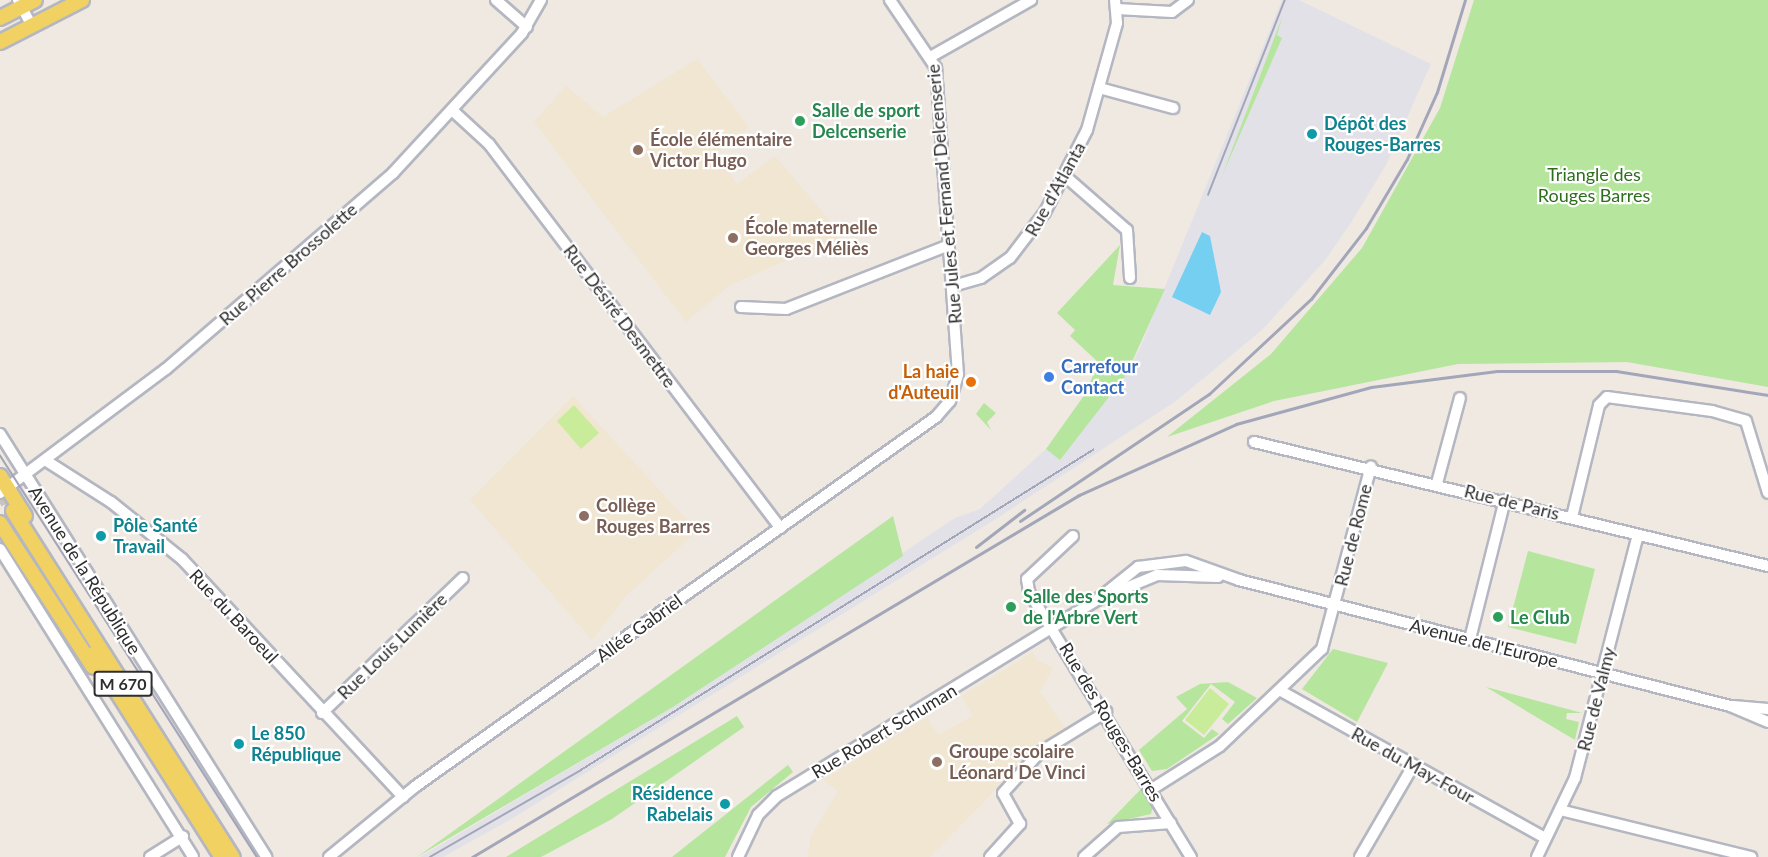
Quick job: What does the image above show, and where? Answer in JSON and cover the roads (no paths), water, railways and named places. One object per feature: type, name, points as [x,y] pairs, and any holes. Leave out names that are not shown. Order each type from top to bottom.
[{"type":"main road","points":[[0,18],[20,3],[35,0]]},
{"type":"main road","points":[[0,42],[82,0]]},
{"type":"main road","points":[[2,485],[185,769],[210,820]]},
{"type":"main road","points":[[7,517],[109,692],[155,753],[222,857]]},
{"type":"main road","name":"Avenue de la République","points":[[7,517],[233,857]]},
{"type":"main road","points":[[155,753],[212,857]]},
{"type":"street","points":[[496,0],[527,27]]},
{"type":"street","name":"Rue Pierre Brossolette","points":[[2,485],[25,474],[45,460],[238,307],[393,173],[527,27],[541,0]]},
{"type":"street","name":"Rue Jules et Fernand Delcenserie","points":[[890,0],[932,56],[953,286],[958,374],[950,401]]},
{"type":"street","points":[[932,56],[1031,0]]},
{"type":"street","name":"Rue d'Atlanta","points":[[953,286],[981,278],[1016,252],[1065,176],[1088,130],[1116,4],[1172,12],[1188,0]]},
{"type":"street","points":[[20,3],[32,26]]},
{"type":"street","points":[[1099,88],[1173,108]]},
{"type":"street","name":"Rue Désiré Desmettre","points":[[452,110],[489,144],[781,528]]},
{"type":"street","points":[[1065,176],[1127,230],[1130,278]]},
{"type":"street","points":[[741,307],[786,309],[949,245]]},
{"type":"street","points":[[1437,483],[1460,398]]},
{"type":"street","points":[[1572,517],[1604,399],[1726,414],[1752,428],[1768,493]]},
{"type":"street","name":"Allée Gabriel","points":[[329,857],[403,797],[936,417],[950,401]]},
{"type":"street","name":"Avenue de la République","points":[[0,434],[266,857]]},
{"type":"street","name":"Rue de Paris","points":[[1254,442],[1371,466],[1768,566]]},
{"type":"street","name":"Rue du Baroeul","points":[[45,460],[168,546],[403,797]]},
{"type":"street","name":"Rue de Rome","points":[[1152,789],[1220,747],[1281,692],[1322,649],[1336,605],[1371,466]]},
{"type":"street","points":[[1470,639],[1505,500]]},
{"type":"street","name":"Rue de Valmy","points":[[1537,857],[1580,763],[1638,535]]},
{"type":"street","name":"Rue des Rouges-Barres","points":[[1073,536],[1027,579],[1029,592],[1106,712],[1191,857]]},
{"type":"street","points":[[0,549],[183,836],[193,857]]},
{"type":"street","name":"Avenue de l'Europe","points":[[1053,627],[1097,600],[1165,574],[1239,580],[1730,706],[1768,722]]},
{"type":"street","name":"Rue Louis Lumière","points":[[322,713],[463,578]]},
{"type":"street","name":"Rue Robert Schuman","points":[[738,857],[758,815],[777,796],[1053,627]]},
{"type":"street","name":"Rue du May-Four","points":[[1281,692],[1545,838]]},
{"type":"street","name":"Avenue de l'Europe","points":[[1730,706],[1768,709]]},
{"type":"street","points":[[990,857],[1020,824],[1003,793],[1039,753],[1106,712]]},
{"type":"street","points":[[1360,857],[1413,766]]},
{"type":"street","points":[[1560,810],[1751,857]]},
{"type":"street","points":[[1084,857],[1118,827],[1171,823]]},
{"type":"street","points":[[150,857],[183,836]]},
{"type":"water","points":[[1202,232],[1210,236],[1221,292],[1210,315],[1172,297]]},
{"type":"tunnel","points":[[0,491],[13,511]]},
{"type":"tram line","points":[[1208,195],[1285,0]]},
{"type":"tram line","points":[[430,857],[581,770],[1093,450]]},
{"type":"tram line","points":[[0,455],[257,857]]},
{"type":"railway","points":[[1020,521],[1209,394],[1311,299],[1366,228],[1407,159],[1437,92],[1465,0]]},
{"type":"railway","points":[[472,857],[1079,495],[1236,424],[1371,387],[1497,371],[1616,371],[1768,395]]},
{"type":"railway","points":[[976,547],[1024,510]]},
{"type":"place","name":"Salle de sport Delcenserie","points":[[800,121]]},
{"type":"place","name":"Dépôt des Rouges-Barres","points":[[1312,134]]},
{"type":"place","name":"École élémentaire Victor Hugo","points":[[638,150]]},
{"type":"place","name":"École maternelle Georges Méliès","points":[[733,238]]},
{"type":"place","name":"Carrefour Contact","points":[[1049,377]]},
{"type":"place","name":"La haie d'Auteuil","points":[[971,382]]},
{"type":"place","name":"Collège Rouges Barres","points":[[584,516]]},
{"type":"place","name":"Pôle Santé Travail","points":[[101,536]]},
{"type":"place","name":"Salle des Sports de l'Arbre Vert","points":[[1011,607]]},
{"type":"place","name":"Le Club","points":[[1498,617]]},
{"type":"place","name":"Le 850 République","points":[[239,744]]},
{"type":"place","name":"Groupe scolaire Léonard De Vinci","points":[[937,762]]},
{"type":"place","name":"Résidence Rabelais","points":[[725,804]]},
{"type":"park label","name":"Triangle des Rouges Barres","points":[[1594,186]]}]
